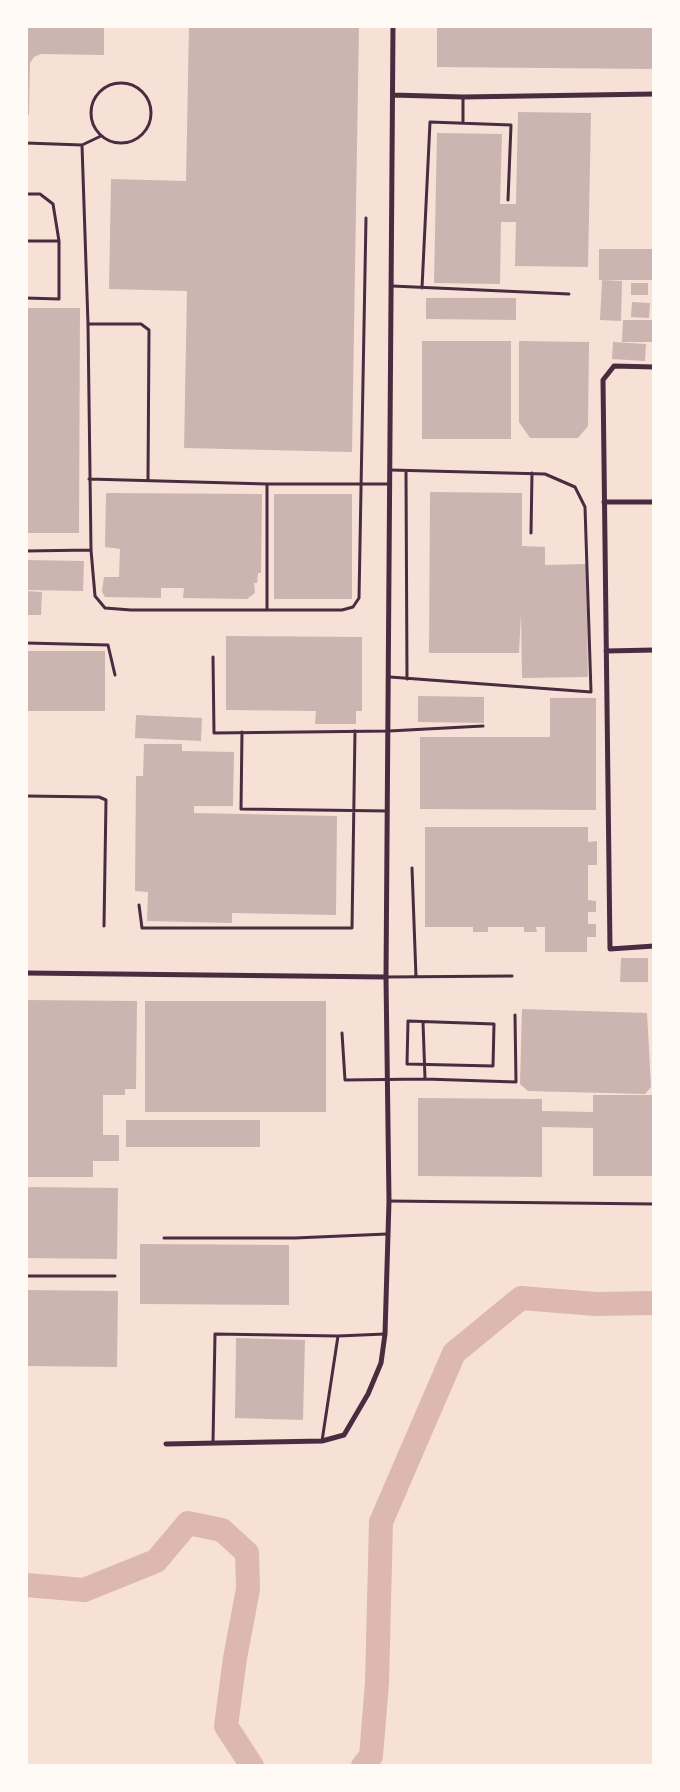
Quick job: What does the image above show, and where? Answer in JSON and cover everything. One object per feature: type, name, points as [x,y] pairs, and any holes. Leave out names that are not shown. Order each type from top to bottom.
[{"type":"street","points":[[166,1444],[322,1441],[344,1435],[368,1394],[382,1363],[385,1334],[389,1200],[386,977],[390,678],[392,26]]},
{"type":"street","points":[[393,95],[463,97],[654,94]]},
{"type":"street","points":[[654,367],[614,366],[603,380],[610,948],[654,946]]},
{"type":"street","points":[[604,502],[654,502]]},
{"type":"street","points":[[606,651],[654,650]]},
{"type":"street","points":[[26,973],[386,977]]},
{"type":"lane","points":[[26,143],[82,145],[101,136],[118,143],[136,139],[148,126],[150,107],[140,90],[121,83],[111,84],[102,90],[91,107],[94,128],[101,136]]},
{"type":"lane","points":[[463,97],[463,123]]},
{"type":"lane","points":[[422,288],[430,122],[511,124],[508,200]]},
{"type":"lane","points":[[82,145],[88,324],[91,550],[95,596],[105,608],[131,610],[342,610],[353,607],[359,598],[366,218]]},
{"type":"lane","points":[[26,194],[40,194],[53,204],[60,241],[60,299],[26,298]]},
{"type":"lane","points":[[26,241],[60,241]]},
{"type":"lane","points":[[392,286],[569,294]]},
{"type":"lane","points":[[88,324],[141,324],[149,330],[148,480]]},
{"type":"lane","points":[[390,470],[545,474],[575,487],[585,507],[591,692],[390,678]]},
{"type":"lane","points":[[406,471],[407,679]]},
{"type":"lane","points":[[531,533],[532,473]]},
{"type":"lane","points":[[89,479],[267,484],[391,484]]},
{"type":"lane","points":[[266,610],[267,484]]},
{"type":"lane","points":[[26,551],[91,550]]},
{"type":"lane","points":[[26,643],[108,646],[115,675]]},
{"type":"lane","points":[[213,657],[214,733],[355,732],[483,726]]},
{"type":"lane","points":[[242,732],[241,809],[388,811]]},
{"type":"lane","points":[[139,905],[142,928],[352,928],[355,732]]},
{"type":"lane","points":[[26,796],[99,797],[106,800],[104,926]]},
{"type":"lane","points":[[412,868],[416,977]]},
{"type":"lane","points":[[386,977],[512,976]]},
{"type":"lane","points":[[342,1033],[345,1080],[386,1081],[425,1079],[516,1082],[515,1015]]},
{"type":"lane","points":[[408,1021],[494,1024],[493,1066],[424,1065],[407,1064],[408,1021]]},
{"type":"lane","points":[[422,1022],[425,1079]]},
{"type":"lane","points":[[389,1200],[654,1204]]},
{"type":"lane","points":[[164,1238],[295,1238],[388,1234]]},
{"type":"lane","points":[[26,1276],[115,1276]]},
{"type":"lane","points":[[213,1442],[215,1334],[338,1336],[385,1334]]},
{"type":"lane","points":[[322,1441],[338,1336]]},
{"type":"building","points":[[26,26],[104,26],[104,55],[41,54],[34,57],[30,63],[29,115],[26,115]]},
{"type":"building","points":[[189,26],[359,26],[352,452],[184,448],[187,291],[109,289],[111,179],[186,181]]},
{"type":"building","points":[[437,26],[654,26],[654,69],[437,67]]},
{"type":"building","points":[[518,112],[591,113],[588,267],[515,266],[516,222],[501,222],[500,284],[434,283],[437,133],[502,134],[500,204],[516,204]]},
{"type":"building","points":[[599,249],[654,249],[654,280],[599,280]]},
{"type":"building","points":[[602,280],[622,281],[621,321],[600,320]]},
{"type":"building","points":[[631,283],[648,283],[648,295],[631,295]]},
{"type":"building","points":[[426,298],[516,298],[516,320],[426,319]]},
{"type":"building","points":[[632,302],[650,303],[649,318],[631,317]]},
{"type":"building","points":[[26,308],[80,308],[79,533],[26,533]]},
{"type":"building","points":[[623,320],[654,320],[654,342],[622,342]]},
{"type":"building","points":[[422,341],[511,341],[511,439],[422,439]]},
{"type":"building","points":[[519,341],[589,342],[588,426],[578,438],[530,438],[519,422]]},
{"type":"building","points":[[613,342],[646,344],[645,361],[612,359]]},
{"type":"building","points":[[430,492],[522,493],[522,546],[545,547],[545,565],[586,564],[588,677],[522,678],[521,614],[519,653],[429,653]]},
{"type":"building","points":[[106,493],[262,494],[261,573],[258,573],[257,583],[254,583],[255,593],[247,599],[183,598],[184,588],[161,588],[161,598],[105,597],[102,592],[104,577],[119,577],[120,549],[105,547]]},
{"type":"building","points":[[274,494],[352,494],[352,599],[274,599]]},
{"type":"building","points":[[26,560],[84,561],[83,591],[26,590]]},
{"type":"building","points":[[26,591],[42,592],[41,615],[26,615]]},
{"type":"building","points":[[226,636],[362,637],[362,711],[356,711],[356,724],[315,724],[316,711],[226,710]]},
{"type":"building","points":[[26,651],[105,651],[105,711],[26,711]]},
{"type":"building","points":[[418,696],[484,697],[484,723],[418,722]]},
{"type":"building","points":[[550,698],[596,698],[596,810],[420,809],[420,737],[550,737]]},
{"type":"building","points":[[136,715],[202,718],[201,741],[135,738]]},
{"type":"building","points":[[144,744],[182,744],[182,751],[234,752],[233,806],[194,806],[194,813],[337,816],[336,915],[232,913],[232,923],[147,921],[148,892],[135,891],[136,776],[143,776]]},
{"type":"building","points":[[425,827],[588,827],[588,842],[597,841],[597,865],[588,865],[588,900],[596,901],[596,912],[588,912],[588,924],[596,924],[596,937],[587,937],[587,952],[545,952],[545,927],[536,927],[537,932],[524,932],[524,927],[488,927],[488,932],[473,932],[473,927],[425,927]]},
{"type":"building","points":[[621,958],[648,958],[648,982],[620,982]]},
{"type":"building","points":[[26,1000],[137,1001],[136,1089],[125,1089],[125,1095],[103,1095],[103,1135],[119,1135],[119,1161],[93,1161],[93,1177],[26,1177]]},
{"type":"building","points":[[145,1001],[326,1001],[326,1112],[145,1112]]},
{"type":"building","points":[[522,1009],[647,1013],[651,1087],[645,1094],[528,1091],[520,1084]]},
{"type":"building","points":[[593,1095],[654,1095],[654,1176],[593,1176],[593,1128],[542,1127],[542,1177],[418,1176],[418,1098],[542,1099],[542,1111],[593,1112]]},
{"type":"building","points":[[126,1120],[260,1120],[260,1147],[126,1147]]},
{"type":"building","points":[[26,1187],[118,1188],[117,1259],[26,1258]]},
{"type":"building","points":[[140,1244],[289,1245],[289,1305],[140,1304]]},
{"type":"building","points":[[26,1290],[118,1291],[117,1367],[26,1366]]},
{"type":"building","points":[[236,1338],[305,1340],[303,1420],[235,1418]]},
{"type":"waterway","points":[[363,1766],[371,1756],[377,1683],[381,1522],[454,1353],[521,1298],[596,1304],[654,1303]]},
{"type":"waterway","points":[[26,1585],[84,1590],[156,1561],[188,1523],[222,1530],[247,1553],[248,1589],[235,1658],[226,1726],[252,1766]]}]
